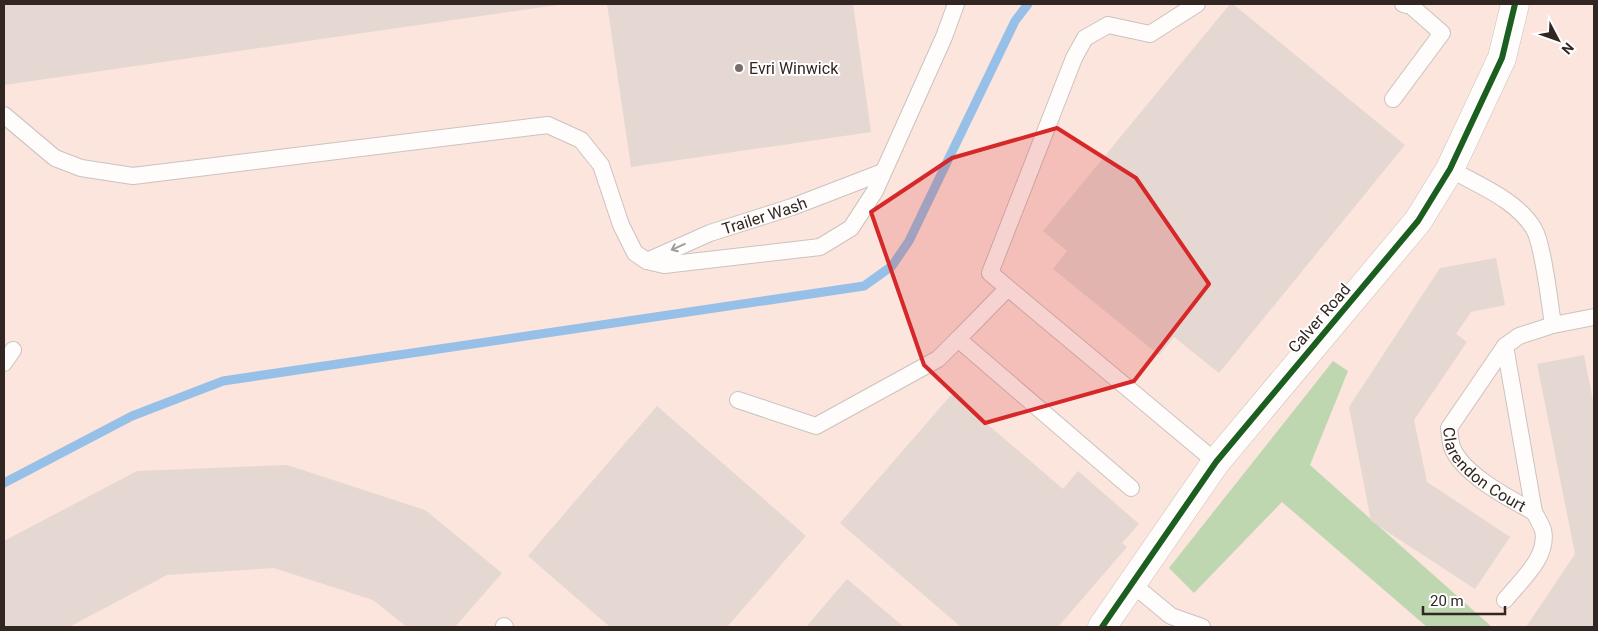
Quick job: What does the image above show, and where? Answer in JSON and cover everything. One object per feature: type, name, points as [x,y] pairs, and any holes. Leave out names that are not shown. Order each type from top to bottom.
[{"type":"street","name":"Calver Road","points":[[1102,627],[1216,462],[1256,411],[1418,221],[1450,169],[1502,58],[1516,4]]},
{"type":"lane","points":[[4,115],[55,158],[82,168],[133,176],[548,125],[581,140],[601,165],[621,225],[635,253],[647,261],[664,265],[820,247],[851,228],[875,191],[944,37],[956,4]]},
{"type":"lane","points":[[1197,4],[1150,34],[1108,25],[1085,38],[1074,58],[990,274],[1216,462]]},
{"type":"lane","points":[[1393,99],[1442,33],[1411,6],[1402,4]]},
{"type":"lane","points":[[1450,169],[1501,198],[1525,216],[1536,231],[1553,325]]},
{"type":"lane","name":"Trailer Wash","points":[[647,261],[710,233],[792,207],[883,172]]},
{"type":"lane","points":[[738,400],[816,426],[938,359],[1007,289]]},
{"type":"lane","name":"Clarendon Court","points":[[1534,512],[1494,491],[1469,469],[1452,448],[1449,428],[1505,346],[1519,336],[1553,325],[1594,317]]},
{"type":"lane","points":[[958,339],[1130,488]]},
{"type":"lane","name":"Clarendon Court","points":[[1505,346],[1534,512],[1543,529],[1544,546],[1540,556],[1505,600]]},
{"type":"lane","points":[[1131,583],[1171,616],[1202,627]]},
{"type":"highlighted area","points":[[1057,128],[1136,178],[1209,284],[1134,381],[985,423],[924,365],[871,212],[952,158]]},
{"type":"shaded area","points":[[4,4],[1594,4],[1594,627],[4,627]]},
{"type":"green space","points":[[1333,361],[1348,371],[1310,465],[1492,627],[1427,627],[1282,502],[1194,593],[1169,568]]},
{"type":"building","points":[[4,4],[557,4],[557,5],[4,85]]},
{"type":"building","name":"Evri Winwick","points":[[607,4],[853,4],[871,132],[631,167]]},
{"type":"building","points":[[1230,4],[1233,4],[1405,145],[1219,373],[1174,337],[1159,355],[1053,269],[1067,251],[1043,231]]},
{"type":"building","points":[[1496,258],[1505,305],[1471,312],[1456,334],[1467,342],[1414,420],[1427,482],[1510,537],[1475,589],[1371,521],[1349,407],[1440,268]]},
{"type":"building","points":[[1584,355],[1594,406],[1594,627],[1526,627],[1575,554],[1537,364]]},
{"type":"building","points":[[952,394],[1063,489],[1078,471],[1139,524],[1122,543],[1127,547],[1058,627],[961,627],[840,523]]},
{"type":"building","points":[[657,406],[806,536],[727,627],[610,627],[528,556]]},
{"type":"building","points":[[287,465],[425,510],[502,573],[455,627],[407,627],[373,600],[274,568],[167,575],[69,627],[4,627],[4,541],[137,471]]},
{"type":"building","points":[[847,579],[904,627],[806,627]]},
{"type":"waterway","points":[[4,483],[132,416],[223,381],[864,286],[892,266],[909,241],[1015,21],[1028,4]]},
{"type":"cycle path","points":[[1102,627],[1216,462],[1418,221],[1450,169],[1502,58],[1515,4]]},
{"type":"place","name":"Evri Winwick","points":[[739,68]]}]
